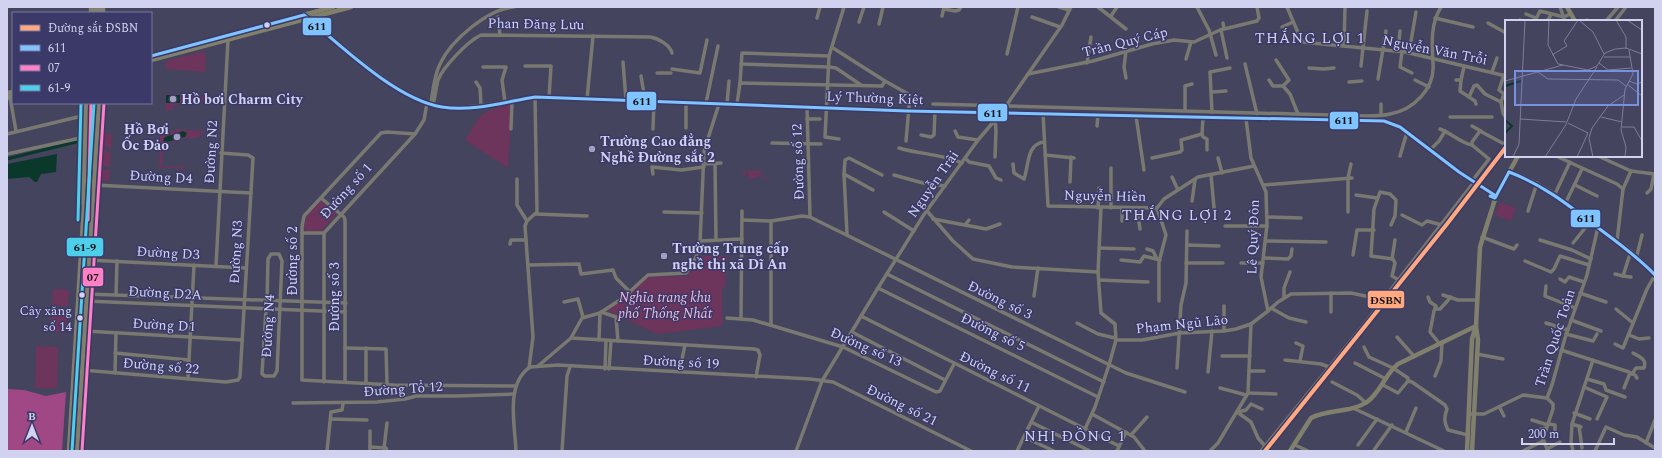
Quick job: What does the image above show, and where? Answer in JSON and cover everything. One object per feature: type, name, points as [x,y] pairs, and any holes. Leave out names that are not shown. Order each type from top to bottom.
[{"type":"main road","points":[[228,38],[333,7]]},
{"type":"main road","points":[[155,56],[308,19],[351,7]]},
{"type":"main road","points":[[1567,7],[1574,20]]},
{"type":"main road","name":"Lý Thường Kiệt","points":[[304,15],[336,43],[371,69],[411,96],[430,104],[450,107],[481,105],[535,97],[807,106],[907,111],[1389,122],[1407,132],[1459,172],[1496,197]]},
{"type":"main road","points":[[86,104],[82,201],[87,202],[92,207]]},
{"type":"main road","points":[[87,202],[90,104]]},
{"type":"main road","points":[[69,451],[94,104]]},
{"type":"main road","points":[[77,451],[99,104]]},
{"type":"main road","points":[[1467,451],[1477,354],[1478,336],[1476,326],[1476,300],[1478,255],[1482,237],[1496,197],[1517,157]]},
{"type":"main road","points":[[1509,172],[1537,183],[1555,194],[1590,222],[1631,250],[1655,275]]},
{"type":"main road","points":[[1290,451],[1311,418],[1366,403],[1383,385],[1393,368],[1414,355],[1476,326]]},
{"type":"main road","points":[[1472,451],[1472,339],[1476,326]]},
{"type":"street","points":[[430,104],[440,63],[450,48],[476,24],[496,12],[514,7]]},
{"type":"street","points":[[817,18],[820,7]]},
{"type":"street","points":[[839,139],[825,137],[826,107],[829,56],[833,48],[844,7]]},
{"type":"street","points":[[859,22],[864,7]]},
{"type":"street","points":[[879,24],[883,7]]},
{"type":"street","points":[[942,16],[944,8],[956,11],[959,10],[960,7]]},
{"type":"street","points":[[1007,54],[1018,7]]},
{"type":"street","points":[[1060,7],[1070,9]]},
{"type":"street","points":[[1098,7],[1126,29]]},
{"type":"street","points":[[1111,16],[1117,7]]},
{"type":"street","points":[[1197,7],[1210,34],[1216,56]]},
{"type":"street","name":"Trần Quý Cáp","points":[[1028,74],[1087,63],[1126,51],[1174,40],[1197,42],[1210,34],[1259,20],[1257,7]]},
{"type":"street","name":"Nguyễn Văn Trỗi","points":[[1287,7],[1302,42],[1344,45],[1409,53],[1505,76]]},
{"type":"street","points":[[1344,45],[1345,7]]},
{"type":"street","points":[[933,104],[1186,110],[1212,112],[1388,115],[1399,112],[1420,99],[1429,87],[1432,71],[1432,37],[1435,18],[1441,7]]},
{"type":"street","points":[[1560,7],[1565,19]]},
{"type":"street","points":[[1607,20],[1618,7]]},
{"type":"street","points":[[1616,20],[1626,7]]},
{"type":"street","name":"Nguyễn Trãi","points":[[796,451],[822,381],[878,288],[927,211],[978,140],[1001,113],[1060,27],[1070,9]]},
{"type":"street","points":[[1526,14],[1536,20],[1542,9],[1551,15],[1565,19]]},
{"type":"street","points":[[1361,66],[1367,11]]},
{"type":"street","points":[[1409,53],[1416,12]]},
{"type":"street","points":[[1565,19],[1570,14]]},
{"type":"street","points":[[1548,20],[1551,15]]},
{"type":"street","points":[[498,17],[500,35]]},
{"type":"street","points":[[1032,17],[1060,27]]},
{"type":"street","points":[[1435,18],[1473,27]]},
{"type":"street","points":[[1282,27],[1293,22]]},
{"type":"street","points":[[1223,23],[1227,58]]},
{"type":"street","points":[[1488,24],[1505,32]]},
{"type":"street","points":[[1378,79],[1386,31]]},
{"type":"street","points":[[1400,31],[1400,67],[1412,73]]},
{"type":"street","name":"Phan Đăng Lưu","points":[[430,104],[438,80],[445,69],[466,46],[481,35],[654,38],[671,49],[672,52]]},
{"type":"street","points":[[587,99],[593,36]]},
{"type":"street","points":[[1087,63],[1091,37]]},
{"type":"street","name":"Đường N2","points":[[216,266],[228,38]]},
{"type":"street","points":[[657,74],[672,71],[700,73],[708,40]]},
{"type":"street","points":[[1186,58],[1191,42]]},
{"type":"street","points":[[706,103],[718,46]]},
{"type":"street","points":[[833,48],[910,95],[907,111],[906,141]]},
{"type":"street","points":[[1126,51],[1124,67],[1126,78]]},
{"type":"street","points":[[737,104],[742,52],[829,56]]},
{"type":"street","points":[[1492,72],[1497,58]]},
{"type":"street","points":[[1270,80],[1273,86],[1283,86],[1289,80],[1276,60]]},
{"type":"street","points":[[622,62],[626,100]]},
{"type":"street","points":[[741,64],[836,68],[862,85]]},
{"type":"street","points":[[1245,64],[1257,113],[1257,119]]},
{"type":"street","points":[[525,66],[550,66],[549,98]]},
{"type":"street","points":[[483,67],[506,67],[502,80],[505,102]]},
{"type":"street","points":[[1464,67],[1459,90],[1476,102],[1476,104]]},
{"type":"street","points":[[1212,112],[1210,72],[1230,68]]},
{"type":"street","points":[[1310,68],[1334,68]]},
{"type":"street","points":[[641,76],[645,100]]},
{"type":"street","points":[[1505,76],[1499,90],[1504,94],[1501,102],[1505,116]]},
{"type":"street","points":[[727,104],[729,80]]},
{"type":"street","points":[[1415,80],[1429,87]]},
{"type":"street","points":[[1456,80],[1461,80]]},
{"type":"street","points":[[740,83],[883,86],[885,81]]},
{"type":"street","points":[[1349,82],[1362,81]]},
{"type":"street","points":[[476,82],[480,88],[481,105]]},
{"type":"street","points":[[1186,110],[1185,86],[1192,84]]},
{"type":"street","points":[[1469,97],[1474,86],[1477,85],[1485,94],[1501,102]]},
{"type":"street","points":[[1283,86],[1290,94],[1298,114]]},
{"type":"street","points":[[1212,92],[1226,91]]},
{"type":"street","points":[[9,96],[16,131]]},
{"type":"street","points":[[529,368],[534,337],[525,226],[527,220],[537,212],[535,97]]},
{"type":"street","points":[[512,101],[512,129]]},
{"type":"street","points":[[653,129],[654,101]]},
{"type":"street","points":[[686,102],[686,128]]},
{"type":"street","name":"Đường số 1","points":[[324,382],[324,233],[415,134],[424,120],[430,104]]},
{"type":"street","points":[[516,451],[514,394],[515,386],[519,377],[529,368],[538,366],[571,338],[583,317],[600,312],[630,292],[648,275],[686,273],[696,257],[700,241],[706,144],[719,104]]},
{"type":"street","points":[[1381,104],[1381,116]]},
{"type":"street","name":"Đường số 12","points":[[807,106],[810,217]]},
{"type":"street","points":[[920,136],[932,137],[934,135],[935,111]]},
{"type":"street","name":"Nguyễn Hiền","points":[[1043,113],[1048,206],[1157,208],[1165,231],[1165,240],[1158,260]]},
{"type":"street","points":[[7,134],[86,115]]},
{"type":"street","points":[[1097,126],[1098,115]]},
{"type":"street","points":[[1388,115],[1389,122]]},
{"type":"street","points":[[1136,116],[1144,170]]},
{"type":"street","points":[[1450,117],[1492,117]]},
{"type":"street","points":[[1203,118],[1202,134],[1203,137],[1207,139],[1207,150]]},
{"type":"street","points":[[807,119],[820,119]]},
{"type":"street","name":"Lê Quý Đôn","points":[[1246,119],[1254,166],[1264,185],[1267,226],[1261,277],[1270,310]]},
{"type":"street","points":[[995,120],[995,157]]},
{"type":"street","points":[[1472,126],[1505,144]]},
{"type":"street","points":[[1261,451],[1384,300],[1442,225],[1489,159],[1472,145],[1466,144],[1440,129]]},
{"type":"street","points":[[1430,150],[1439,141],[1444,130]]},
{"type":"street","points":[[955,131],[958,138],[978,140]]},
{"type":"street","points":[[1472,145],[1472,142],[1481,131]]},
{"type":"street","points":[[1400,156],[1407,132]]},
{"type":"street","name":"Đường số 2","points":[[324,382],[303,381],[302,378],[302,233],[304,216],[381,133],[415,134]]},
{"type":"street","points":[[1152,158],[1180,152],[1182,150],[1181,140],[1202,134]]},
{"type":"street","points":[[7,154],[85,137]]},
{"type":"street","points":[[1013,164],[1014,173],[1024,179],[1030,152],[1037,145],[1044,142]]},
{"type":"street","points":[[772,143],[821,144]]},
{"type":"street","points":[[900,148],[919,153],[936,154],[962,163]]},
{"type":"street","name":"Đường N3","points":[[221,153],[248,155],[253,158],[240,377],[238,380]]},
{"type":"street","points":[[1045,155],[1072,158],[1070,182]]},
{"type":"street","points":[[847,234],[844,163],[848,157],[882,175]]},
{"type":"street","points":[[1558,157],[1617,184],[1623,189]]},
{"type":"street","points":[[1600,157],[1631,171],[1655,174],[1651,189],[1647,193]]},
{"type":"street","points":[[965,158],[969,162],[989,166],[996,178],[1001,180]]},
{"type":"street","points":[[1218,158],[1222,173]]},
{"type":"street","points":[[1555,194],[1570,162]]},
{"type":"street","points":[[715,163],[716,240]]},
{"type":"street","points":[[653,174],[652,167],[681,170],[722,163]]},
{"type":"street","points":[[1348,212],[1350,164]]},
{"type":"street","points":[[1157,208],[1164,199],[1195,180],[1254,166]]},
{"type":"street","points":[[1111,168],[1111,208]]},
{"type":"street","points":[[1566,202],[1582,169]]},
{"type":"street","points":[[1617,241],[1623,189],[1631,171]]},
{"type":"street","points":[[844,174],[873,190]]},
{"type":"street","points":[[894,175],[923,183],[945,186]]},
{"type":"street","points":[[1211,175],[1215,218]]},
{"type":"street","points":[[1172,177],[1178,190]]},
{"type":"street","points":[[1264,185],[1350,178]]},
{"type":"street","points":[[517,179],[517,205],[527,220]]},
{"type":"street","points":[[1192,201],[1195,180]]},
{"type":"street","points":[[1528,211],[1537,183]]},
{"type":"street","name":"Đường D4","points":[[94,185],[251,193]]},
{"type":"street","points":[[1575,185],[1597,196]]},
{"type":"street","points":[[1085,429],[1110,365],[1115,339],[1115,324],[1101,313],[1098,272],[1100,248],[1099,188]]},
{"type":"street","points":[[1391,225],[1395,216],[1396,200],[1390,194],[1382,192],[1378,193],[1371,256],[1392,259]]},
{"type":"street","points":[[1356,195],[1377,198]]},
{"type":"street","points":[[321,198],[340,215]]},
{"type":"street","points":[[1122,208],[1122,221]]},
{"type":"street","points":[[1137,208],[1140,229]]},
{"type":"street","points":[[741,318],[742,211]]},
{"type":"street","points":[[927,211],[953,241],[973,259],[1012,267],[1098,272]]},
{"type":"street","points":[[664,212],[702,213]]},
{"type":"street","points":[[884,212],[914,231]]},
{"type":"street","points":[[535,214],[587,216]]},
{"type":"street","name":"Đường số 3","points":[[340,215],[344,217],[345,220],[345,382]]},
{"type":"street","points":[[1402,215],[1422,225],[1427,221],[1442,225]]},
{"type":"street","points":[[742,220],[771,221],[802,216],[810,217]]},
{"type":"street","name":"Đường số 3","points":[[810,217],[1126,373],[1185,392]]},
{"type":"street","points":[[1267,217],[1301,218]]},
{"type":"street","points":[[933,219],[965,224],[969,227],[986,230],[1000,224]]},
{"type":"street","points":[[965,224],[969,220]]},
{"type":"street","points":[[771,221],[771,325]]},
{"type":"street","points":[[1573,243],[1590,222]]},
{"type":"street","points":[[1225,226],[1267,226]]},
{"type":"street","name":"Trần Quốc Toản","points":[[1471,414],[1484,414],[1500,408],[1524,395],[1547,398],[1591,259],[1598,227]]},
{"type":"street","points":[[1353,255],[1358,230],[1374,230]]},
{"type":"street","points":[[1177,368],[1181,306],[1186,283],[1187,231]]},
{"type":"street","points":[[302,233],[324,233]]},
{"type":"street","points":[[1637,255],[1642,235]]},
{"type":"street","points":[[1482,237],[1514,249],[1517,244]]},
{"type":"street","points":[[700,241],[742,239]]},
{"type":"street","points":[[510,244],[511,240],[526,240]]},
{"type":"street","points":[[1266,240],[1326,242]]},
{"type":"street","points":[[1395,240],[1392,259],[1395,263],[1392,276],[1399,280]]},
{"type":"street","points":[[1540,240],[1572,250],[1591,259]]},
{"type":"street","points":[[1187,245],[1219,246]]},
{"type":"street","points":[[1100,248],[1134,249]]},
{"type":"street","points":[[1147,249],[1153,252],[1158,260],[1159,301]]},
{"type":"street","points":[[1264,258],[1288,259],[1291,256],[1292,249]]},
{"type":"street","points":[[1623,276],[1631,250]]},
{"type":"street","name":"Đường N4","points":[[266,301],[268,259],[271,254],[279,254],[282,261],[281,310],[277,371],[274,376],[265,376],[262,371],[266,309]]},
{"type":"street","points":[[1122,260],[1140,262],[1144,256],[1158,260]]},
{"type":"street","points":[[1525,261],[1551,272],[1560,256],[1589,265]]},
{"type":"street","name":"Đường D3","points":[[88,260],[246,268]]},
{"type":"street","points":[[116,295],[117,261]]},
{"type":"street","points":[[1186,263],[1224,263]]},
{"type":"street","points":[[1241,263],[1263,263]]},
{"type":"street","points":[[528,265],[580,264],[581,274],[613,270],[616,278],[630,292]]},
{"type":"street","points":[[188,379],[194,265]]},
{"type":"street","points":[[1034,296],[1038,268]]},
{"type":"street","points":[[1290,272],[1284,288],[1284,297],[1291,294],[1351,293],[1384,300]]},
{"type":"street","points":[[887,274],[1104,382]]},
{"type":"street","points":[[1614,274],[1631,277]]},
{"type":"street","points":[[1623,348],[1655,275]]},
{"type":"street","points":[[1560,279],[1565,282],[1569,277],[1584,282]]},
{"type":"street","points":[[1099,280],[1148,282]]},
{"type":"street","points":[[1546,286],[1545,296],[1575,308]]},
{"type":"street","name":"Đường số 5","points":[[878,288],[1098,397]]},
{"type":"street","points":[[1331,293],[1331,312]]},
{"type":"street","points":[[1580,293],[1606,302]]},
{"type":"street","name":"Đường D2A","points":[[86,294],[303,302]]},
{"type":"street","points":[[1443,295],[1458,300],[1476,300]]},
{"type":"street","points":[[129,296],[129,302]]},
{"type":"street","name":"Phạm Ngũ Lão","points":[[1077,323],[1098,334],[1115,339],[1142,340],[1180,333],[1212,331],[1224,332],[1251,324],[1284,297]]},
{"type":"street","points":[[1428,297],[1430,302],[1436,306],[1430,332],[1440,342],[1442,361],[1435,376]]},
{"type":"street","points":[[1435,309],[1440,309],[1451,298]]},
{"type":"street","points":[[564,302],[578,299],[583,317]]},
{"type":"street","name":"Đường D2A","points":[[86,301],[345,312]]},
{"type":"street","points":[[303,302],[346,303]]},
{"type":"street","points":[[1224,306],[1224,332]]},
{"type":"street","points":[[1616,309],[1633,323]]},
{"type":"street","points":[[1270,310],[1289,318],[1306,322]]},
{"type":"street","points":[[599,340],[600,312]]},
{"type":"street","points":[[600,312],[616,317],[618,341]]},
{"type":"street","name":"Đường số 11","points":[[861,316],[1119,446]]},
{"type":"street","name":"Đường số 13","points":[[727,318],[741,318],[771,325],[843,347],[933,391],[940,391],[954,364]]},
{"type":"street","points":[[1546,323],[1593,341],[1599,333],[1571,320]]},
{"type":"street","points":[[1210,451],[1218,443],[1248,394],[1251,324]]},
{"type":"street","name":"Đường D1","points":[[85,331],[242,340]]},
{"type":"street","points":[[1208,372],[1212,331]]},
{"type":"street","points":[[852,332],[945,380]]},
{"type":"street","points":[[115,372],[116,333]]},
{"type":"street","points":[[1629,335],[1639,339],[1649,338]]},
{"type":"street","points":[[1397,337],[1414,355]]},
{"type":"street","points":[[571,338],[758,350],[760,355],[756,377]]},
{"type":"street","points":[[607,369],[608,341]]},
{"type":"street","points":[[1296,343],[1303,346],[1300,361]]},
{"type":"street","points":[[1614,344],[1627,351]]},
{"type":"street","points":[[682,359],[685,345]]},
{"type":"street","points":[[1364,347],[1369,357],[1393,368],[1445,405],[1447,409],[1444,418],[1448,430],[1468,435]]},
{"type":"street","points":[[345,348],[386,350],[387,384]]},
{"type":"street","points":[[366,348],[366,382]]},
{"type":"street","points":[[1562,350],[1631,373],[1637,378]]},
{"type":"street","points":[[115,353],[189,360]]},
{"type":"street","points":[[1477,354],[1503,359]]},
{"type":"street","points":[[1624,388],[1631,373],[1636,368],[1644,368],[1644,360],[1633,354]]},
{"type":"street","points":[[1222,356],[1250,356]]},
{"type":"street","points":[[1285,360],[1324,364],[1329,368]]},
{"type":"street","points":[[1573,450],[1571,442],[1574,413],[1587,379],[1592,360]]},
{"type":"street","points":[[1355,363],[1386,379]]},
{"type":"street","name":"Đường số 19","points":[[538,366],[822,381]]},
{"type":"street","points":[[562,451],[567,376],[570,367]]},
{"type":"street","name":"Đường số 22","points":[[82,370],[226,382],[238,380]]},
{"type":"street","points":[[1249,371],[1264,371]]},
{"type":"street","points":[[1587,379],[1604,384],[1606,390],[1624,397]]},
{"type":"street","points":[[1383,385],[1398,393],[1408,380]]},
{"type":"street","name":"Đường số 21","points":[[822,381],[833,382],[971,451]]},
{"type":"street","points":[[324,382],[515,386]]},
{"type":"street","points":[[1332,382],[1357,395],[1366,403]]},
{"type":"street","points":[[1584,387],[1607,397],[1597,419]]},
{"type":"street","points":[[1220,388],[1248,394],[1276,394]]},
{"type":"street","name":"Đường Tổ 12","points":[[293,403],[343,404],[405,399],[416,396],[514,394]]},
{"type":"street","points":[[1547,398],[1553,404],[1553,409],[1543,441],[1547,450],[1560,442]]},
{"type":"street","points":[[327,451],[331,412],[342,410],[343,404]]},
{"type":"street","points":[[1237,412],[1246,410],[1251,404],[1262,409]]},
{"type":"street","points":[[1016,451],[1039,406]]},
{"type":"street","points":[[1352,408],[1444,451]]},
{"type":"street","points":[[1406,432],[1416,408]]},
{"type":"street","points":[[1500,408],[1504,416]]},
{"type":"street","points":[[1237,412],[1251,422],[1258,438],[1265,446]]},
{"type":"street","points":[[1574,413],[1590,419]]},
{"type":"street","points":[[1092,414],[1131,435],[1145,451]]},
{"type":"street","points":[[1131,435],[1147,417]]},
{"type":"street","points":[[331,419],[367,420]]},
{"type":"street","points":[[1358,445],[1369,433],[1377,419]]},
{"type":"street","points":[[1532,420],[1548,426]]},
{"type":"street","points":[[1646,443],[1655,420]]},
{"type":"street","points":[[1031,422],[1090,451]]},
{"type":"street","points":[[370,431],[370,449],[386,450],[387,423]]},
{"type":"street","points":[[1572,424],[1580,426],[1582,448]]},
{"type":"street","points":[[1530,432],[1555,425],[1555,431]]},
{"type":"street","points":[[1374,450],[1392,426]]},
{"type":"street","points":[[1595,451],[1606,426],[1655,448]]},
{"type":"street","points":[[1117,451],[1126,432]]},
{"type":"street","points":[[1024,437],[1054,451]]},
{"type":"street","points":[[1523,451],[1543,441]]},
{"type":"street","points":[[1295,445],[1308,451]]},
{"type":"street","points":[[1432,451],[1434,446]]},
{"type":"green space","points":[[204,51],[206,57],[205,72],[166,69],[166,61]]},
{"type":"green space","points":[[166,94],[203,96],[203,102],[183,101],[182,105],[173,105],[173,110],[166,111]]},
{"type":"green space","points":[[512,105],[508,168],[465,140],[475,124],[487,111]]},
{"type":"green space","points":[[176,129],[203,131],[203,134],[196,138],[180,138],[180,142],[170,142],[170,146],[163,148],[162,166],[181,167],[181,165],[184,165],[183,169],[159,167],[160,136],[164,131],[176,131]]},
{"type":"green space","points":[[101,133],[112,134],[111,150],[101,143]]},
{"type":"green space","points":[[102,147],[111,154],[110,167],[100,166]]},
{"type":"green space","points":[[100,170],[110,170],[109,181],[99,181]]},
{"type":"green space","points":[[743,171],[762,171],[761,177],[769,180],[761,178],[758,175],[756,178],[748,179],[750,175],[748,176],[747,172],[743,178]]},
{"type":"green space","points":[[319,202],[323,202],[335,213],[335,216],[321,231],[306,231],[304,228],[306,217]]},
{"type":"green space","points":[[1500,202],[1516,208],[1511,221],[1495,215]]},
{"type":"green space","name":"Nghĩa trang khu phố Thống Nhất","points":[[703,256],[727,256],[725,287],[722,287],[722,326],[657,334],[607,310],[649,277],[686,276],[696,279],[687,275],[695,268]]},
{"type":"green space","points":[[53,289],[69,290],[68,306],[52,306]]},
{"type":"green space","points":[[51,315],[67,316],[66,333],[50,332]]},
{"type":"green space","points":[[36,346],[58,347],[57,388],[35,388]]},
{"type":"shaded area","name":"Hồ bơi Charm City","points":[[166,95],[180,95],[180,103],[166,103]]},
{"type":"shaded area","name":"Hồ Bơi Ốc Đảo","points":[[183,131],[187,133],[185,137],[168,142],[163,141],[165,137]]},
{"type":"shaded area","points":[[57,154],[56,172],[41,174],[37,182],[29,177],[7,179],[7,164]]},
{"type":"shaded area","points":[[7,389],[24,390],[46,396],[66,392],[62,451],[7,451]]},
{"type":"waterway","points":[[7,159],[80,141]]},
{"type":"rail line","name":"ĐSBN","points":[[1265,451],[1447,224],[1505,148]]},
{"type":"transit line","name":"611","points":[[152,56],[304,15],[351,55],[387,82],[406,94],[424,102],[442,107],[465,108],[488,106],[535,97],[907,111],[1384,121],[1400,127],[1459,172],[1496,196]]},
{"type":"transit line","name":"61-9","points":[[78,220],[81,104]]},
{"type":"transit line","name":"07","points":[[88,220],[91,104]]},
{"type":"transit line","name":"61-9","points":[[72,451],[94,104]]},
{"type":"transit line","name":"07","points":[[82,451],[104,104]]},
{"type":"transit line","name":"611","points":[[1509,172],[1532,182],[1563,201],[1625,248],[1655,275]]},
{"type":"transit line","name":"611","points":[[1490,196],[1495,198],[1509,172]]},
{"type":"place","name":"Hồ bơi Charm City","points":[[173,99]]},
{"type":"place","name":"Hồ Bơi Ốc Đảo","points":[[177,137]]},
{"type":"place","name":"Trường Cao đẳng Nghề Đường sắt 2","points":[[592,149]]},
{"type":"place","name":"Trường Trung cấp nghề thị xã Dĩ An","points":[[664,256]]},
{"type":"place","name":"Cây xăng số 14","points":[[80,318]]},
{"type":"district","name":"THẮNG LỢI 1","points":[[1310,38]]},
{"type":"district","name":"THẮNG LỢI 2","points":[[1177,215]]},
{"type":"district","name":"NHỊ ĐỒNG 1","points":[[1075,436]]}]
